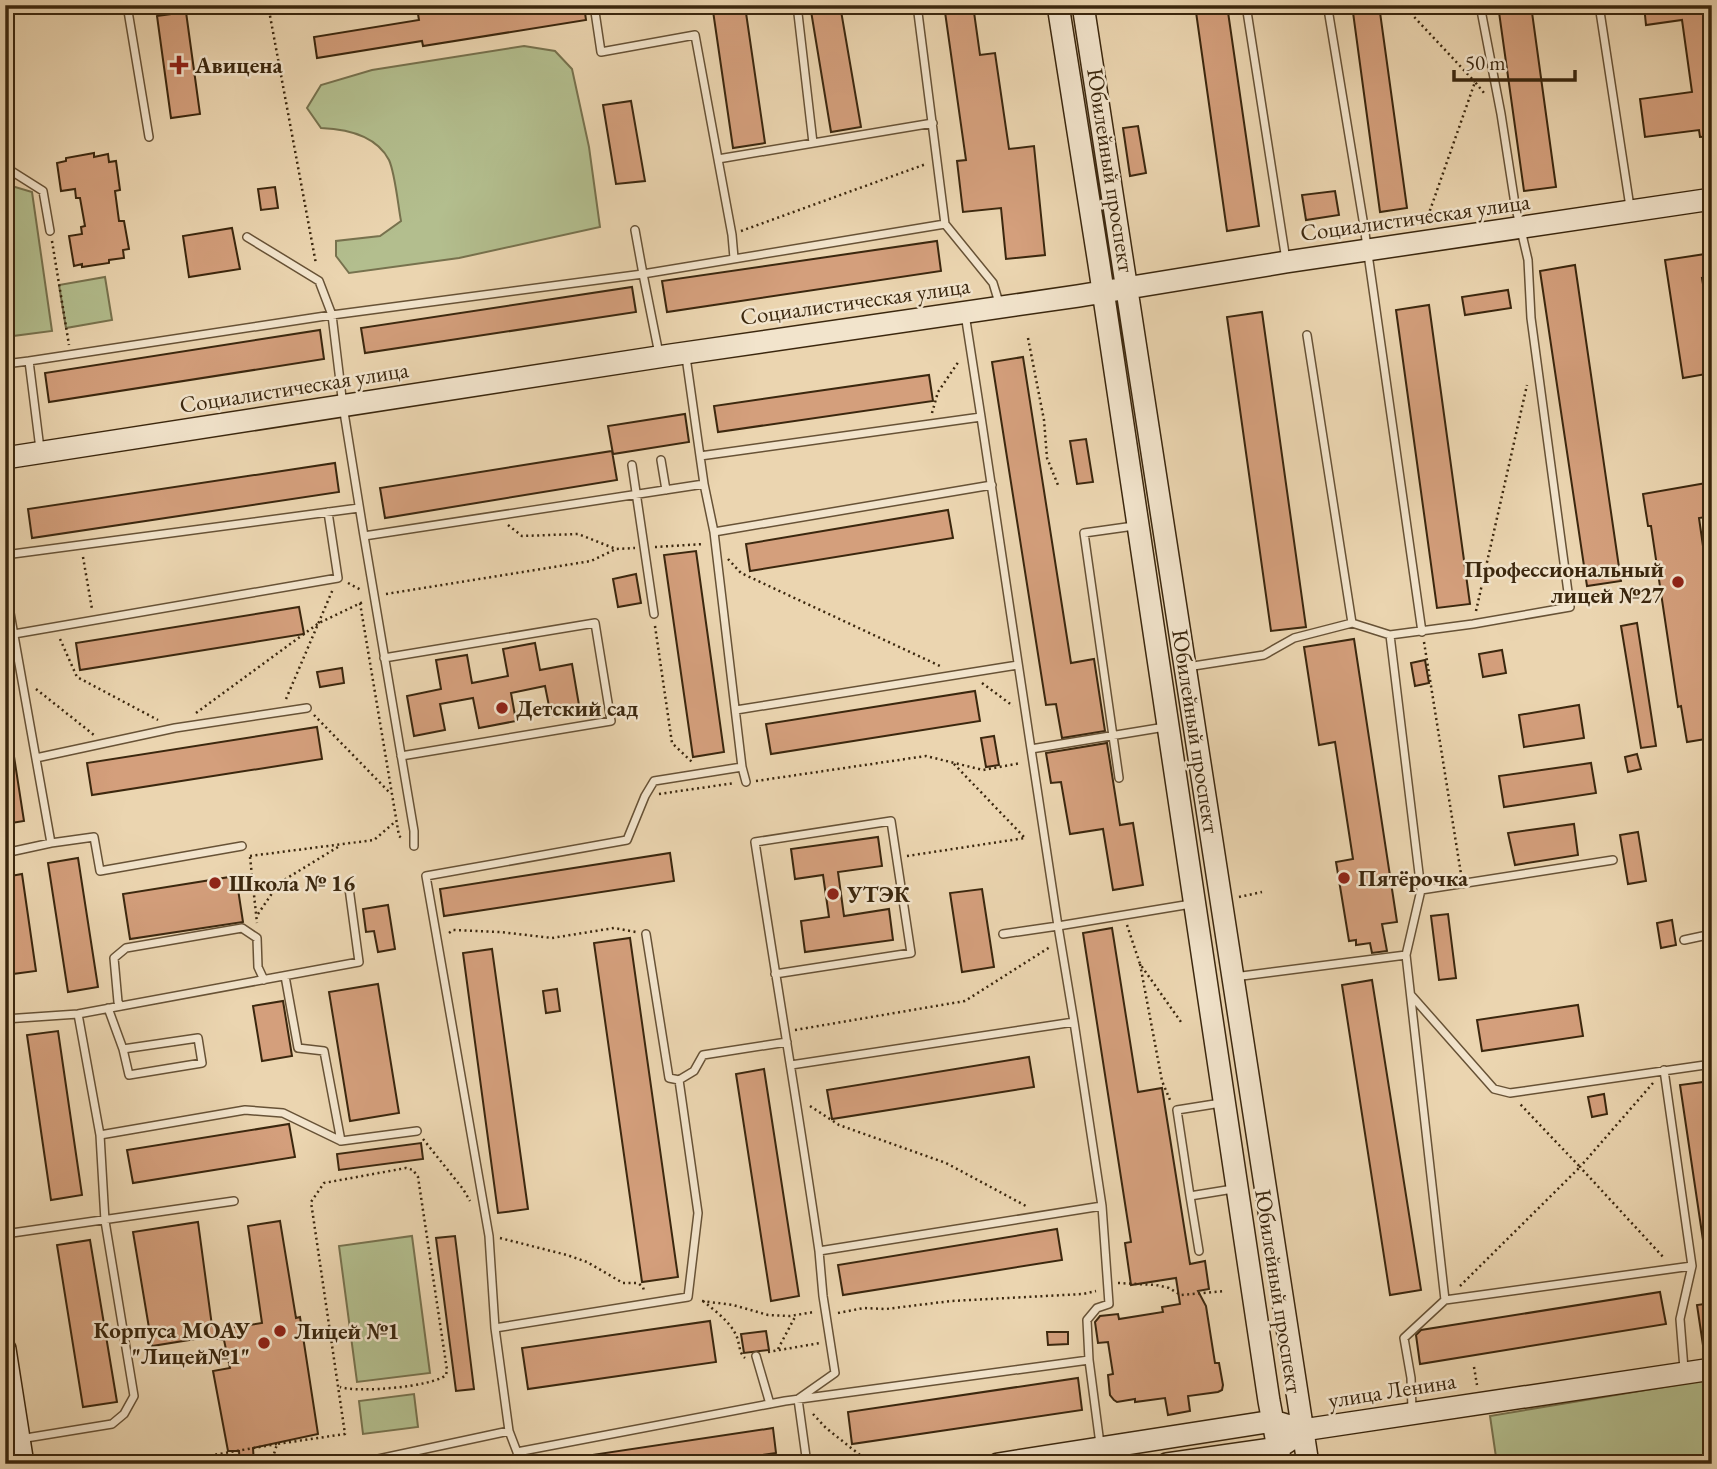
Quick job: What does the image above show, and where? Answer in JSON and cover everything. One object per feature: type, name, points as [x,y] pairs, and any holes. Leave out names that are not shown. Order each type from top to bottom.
[{"type":"main road","name":"Юбилейный проспект","points":[[1059,5],[1280,1456]]},
{"type":"main road","name":"Юбилейный проспект","points":[[1083,5],[1308,1464]]},
{"type":"main road","name":"Социалистическая улица","points":[[5,458],[660,356],[1712,199]]},
{"type":"main road","points":[[5,1349],[17,1457]]},
{"type":"main road","name":"улица Ленина","points":[[998,1464],[1273,1422],[1303,1430],[1712,1369]]},
{"type":"main road","points":[[1167,1464],[1251,1451],[1280,1456],[1303,1430]]},
{"type":"lane","points":[[127,5],[149,137]]},
{"type":"lane","points":[[594,5],[601,52],[695,35],[734,257]]},
{"type":"lane","points":[[797,5],[813,143]]},
{"type":"lane","points":[[917,5],[945,223],[993,283],[1000,307]]},
{"type":"lane","points":[[1246,5],[1286,262]]},
{"type":"lane","points":[[1186,667],[1264,655],[1294,638],[1352,623],[1390,635],[1570,607],[1531,318],[1528,260],[1480,5]]},
{"type":"lane","points":[[1599,5],[1631,212]]},
{"type":"lane","points":[[1329,15],[1367,250],[1422,632]]},
{"type":"lane","points":[[718,159],[933,123]]},
{"type":"lane","points":[[5,167],[43,191],[50,231]]},
{"type":"lane","points":[[5,364],[332,315],[643,274],[945,223]]},
{"type":"lane","points":[[635,230],[660,356]]},
{"type":"lane","points":[[247,237],[319,281],[332,315],[343,406],[414,846]]},
{"type":"lane","points":[[965,312],[1024,712],[1102,1206],[1109,1304],[1097,1308],[1087,1320],[1100,1448]]},
{"type":"lane","points":[[1307,335],[1352,623]]},
{"type":"lane","points":[[685,353],[704,484],[714,532],[746,782]]},
{"type":"lane","points":[[29,361],[41,453]]},
{"type":"lane","points":[[700,456],[981,417]]},
{"type":"lane","points":[[661,460],[666,490]]},
{"type":"lane","points":[[632,465],[654,614]]},
{"type":"lane","points":[[364,536],[704,484]]},
{"type":"lane","points":[[714,532],[992,485]]},
{"type":"lane","points":[[5,555],[359,508]]},
{"type":"lane","points":[[14,634],[338,578],[328,512]]},
{"type":"lane","points":[[1119,778],[1084,533],[1139,526]]},
{"type":"lane","points":[[5,584],[51,844]]},
{"type":"lane","points":[[384,658],[594,623],[611,721],[401,756]]},
{"type":"lane","points":[[1390,635],[1421,890],[1406,955],[1445,1300]]},
{"type":"lane","points":[[736,710],[1018,665]]},
{"type":"lane","points":[[1031,750],[1113,734],[1167,718],[1192,707]]},
{"type":"lane","points":[[36,758],[175,729],[307,708]]},
{"type":"lane","points":[[519,1464],[509,1431],[495,1328],[489,1236],[426,876],[626,841],[654,781],[742,767]]},
{"type":"lane","points":[[775,974],[911,953],[891,821],[755,842],[775,974],[820,1251],[835,1373],[798,1399]]},
{"type":"lane","points":[[5,853],[94,837],[100,871],[242,846]]},
{"type":"lane","points":[[1421,890],[1613,860]]},
{"type":"lane","points":[[5,1018],[78,1014],[359,962],[349,888]]},
{"type":"lane","points":[[1003,934],[1195,904]]},
{"type":"lane","points":[[121,1006],[118,1002],[114,958],[125,948],[242,928],[257,938],[258,967],[264,980]]},
{"type":"lane","points":[[646,934],[670,1078],[679,1080],[694,1071],[703,1055],[787,1042]]},
{"type":"lane","points":[[1684,940],[1712,934]]},
{"type":"lane","points":[[1234,977],[1406,955]]},
{"type":"lane","points":[[285,976],[298,1048],[324,1051],[341,1141]]},
{"type":"lane","points":[[1410,994],[1494,1089],[1510,1093],[1712,1064]]},
{"type":"lane","points":[[108,1008],[129,1075],[202,1063],[198,1038],[123,1049]]},
{"type":"lane","points":[[17,1457],[112,1424],[124,1414],[134,1396],[105,1221],[100,1135],[78,1014]]},
{"type":"lane","points":[[791,1065],[1074,1022]]},
{"type":"lane","points":[[1664,1070],[1692,1266],[1680,1319],[1684,1373]]},
{"type":"lane","points":[[495,1328],[688,1297],[698,1213],[679,1080]]},
{"type":"lane","points":[[1199,1251],[1177,1110],[1225,1102]]},
{"type":"lane","points":[[100,1135],[245,1110],[283,1112],[341,1141],[417,1131]]},
{"type":"lane","points":[[1190,1196],[1238,1189]]},
{"type":"lane","points":[[5,1234],[234,1201]]},
{"type":"lane","points":[[820,1251],[1102,1206]]},
{"type":"lane","points":[[1412,1414],[1411,1378],[1404,1338],[1445,1300],[1692,1266]]},
{"type":"lane","points":[[757,1356],[770,1404]]},
{"type":"lane","points":[[517,1452],[798,1399],[1089,1360]]},
{"type":"lane","points":[[798,1399],[807,1464]]},
{"type":"lane","points":[[355,1464],[509,1431]]},
{"type":"path","points":[[268,5],[319,281]]},
{"type":"path","points":[[1403,5],[1501,114]]},
{"type":"path","points":[[1428,216],[1475,82]]},
{"type":"path","points":[[732,235],[938,159]]},
{"type":"path","points":[[50,231],[71,356]]},
{"type":"path","points":[[1028,338],[1044,420],[1046,458],[1058,485]]},
{"type":"path","points":[[928,424],[938,392],[969,347]]},
{"type":"path","points":[[1473,624],[1528,378]]},
{"type":"path","points":[[498,516],[522,536],[578,534],[616,549]]},
{"type":"path","points":[[54,626],[77,677],[175,729],[319,623],[373,596],[591,561],[616,549],[715,543],[741,573],[960,675],[983,683],[997,696],[1024,712]]},
{"type":"path","points":[[81,547],[94,620]]},
{"type":"path","points":[[281,712],[338,578],[373,596]]},
{"type":"path","points":[[360,603],[399,836],[414,846]]},
{"type":"path","points":[[654,614],[672,743],[695,764],[698,776]]},
{"type":"path","points":[[1422,632],[1462,883]]},
{"type":"path","points":[[22,677],[105,743]]},
{"type":"path","points":[[307,708],[390,793]]},
{"type":"path","points":[[645,796],[926,756],[983,770],[1033,760]]},
{"type":"path","points":[[896,858],[1025,838],[953,763]]},
{"type":"path","points":[[257,938],[258,914],[250,856],[374,840],[396,821]]},
{"type":"path","points":[[258,914],[279,883],[341,845]]},
{"type":"path","points":[[1222,900],[1262,892]]},
{"type":"path","points":[[1124,916],[1140,964],[1161,1081],[1177,1110]]},
{"type":"path","points":[[438,938],[453,930],[552,938],[614,928],[646,934]]},
{"type":"path","points":[[785,1032],[965,1001],[1061,940]]},
{"type":"path","points":[[1140,964],[1181,1022]]},
{"type":"path","points":[[1445,1300],[1580,1167],[1664,1070]]},
{"type":"path","points":[[1510,1093],[1674,1268]]},
{"type":"path","points":[[795,1097],[839,1125],[946,1163],[1044,1216]]},
{"type":"path","points":[[417,1131],[469,1200]]},
{"type":"path","points":[[161,1464],[345,1434],[311,1202],[324,1183],[406,1168],[413,1170],[418,1177],[446,1375],[432,1382],[361,1391],[340,1387]]},
{"type":"path","points":[[489,1236],[567,1255],[587,1262],[623,1283],[638,1283],[643,1286],[646,1303]]},
{"type":"path","points":[[688,1297],[768,1315],[826,1312],[833,1315],[864,1308],[886,1309],[951,1301],[1083,1294],[1128,1282],[1156,1285],[1181,1295],[1225,1291]]},
{"type":"path","points":[[702,1301],[717,1312],[736,1334]]},
{"type":"path","points":[[797,1314],[778,1349],[830,1341]]},
{"type":"path","points":[[1474,1367],[1478,1391]]},
{"type":"path","points":[[798,1399],[826,1428],[870,1462]]},
{"type":"path","points":[[271,1464],[277,1444]]},
{"type":"green space","points":[[524,46],[555,51],[572,69],[589,147],[600,227],[459,258],[349,273],[336,256],[336,241],[380,236],[401,221],[393,173],[383,151],[360,135],[321,128],[307,108],[321,85],[372,70]]},
{"type":"green space","points":[[5,184],[32,192],[52,331],[5,337]]},
{"type":"green space","points":[[105,277],[112,320],[66,328],[59,285]]},
{"type":"green space","points":[[412,1236],[430,1373],[357,1382],[339,1246]]},
{"type":"green space","points":[[1712,1379],[1712,1464],[1497,1464],[1490,1416]]},
{"type":"green space","points":[[414,1394],[418,1427],[363,1434],[359,1401]]},
{"type":"building","points":[[473,5],[584,5],[586,20],[423,46],[422,41],[317,58],[314,37],[419,20],[418,14]]},
{"type":"building","points":[[810,5],[840,5],[861,127],[831,132]]},
{"type":"building","points":[[944,5],[973,5],[980,55],[995,53],[1009,149],[1034,146],[1045,255],[1006,259],[1001,208],[963,212],[957,161],[966,160]]},
{"type":"building","points":[[1195,5],[1227,5],[1259,226],[1227,231]]},
{"type":"building","points":[[1352,5],[1379,5],[1407,208],[1380,212]]},
{"type":"building","points":[[1498,5],[1531,5],[1556,187],[1524,191]]},
{"type":"building","points":[[1644,5],[1708,5],[1712,33],[1712,136],[1700,137],[1699,130],[1645,137],[1640,99],[1692,92],[1682,20],[1646,25]]},
{"type":"building","points":[[745,6],[765,143],[733,148],[713,11]]},
{"type":"building","name":"Авицена","points":[[186,12],[200,114],[171,118],[157,16]]},
{"type":"building","points":[[631,101],[645,181],[616,184],[603,105]]},
{"type":"building","points":[[1138,126],[1146,173],[1130,176],[1123,128]]},
{"type":"building","points":[[94,153],[94,157],[108,154],[109,162],[116,161],[120,190],[115,191],[119,221],[124,221],[129,249],[123,250],[124,258],[109,260],[109,263],[74,266],[69,236],[82,234],[81,227],[85,226],[80,198],[76,198],[75,189],[61,191],[57,163],[66,161],[66,158]]},
{"type":"building","points":[[275,187],[278,208],[261,210],[258,189]]},
{"type":"building","points":[[1335,191],[1339,215],[1306,220],[1302,195]]},
{"type":"building","points":[[232,228],[240,269],[189,277],[183,236]]},
{"type":"building","points":[[937,241],[941,271],[667,312],[662,281]]},
{"type":"building","points":[[1712,253],[1712,277],[1702,278],[1712,340],[1712,373],[1683,378],[1665,260]]},
{"type":"building","points":[[1575,265],[1621,581],[1587,586],[1540,271]]},
{"type":"building","points":[[632,287],[636,312],[365,353],[361,328]]},
{"type":"building","points":[[1508,290],[1511,308],[1465,315],[1462,297]]},
{"type":"building","points":[[1429,305],[1470,604],[1437,608],[1396,310]]},
{"type":"building","points":[[1262,312],[1306,627],[1271,631],[1227,317]]},
{"type":"building","points":[[320,330],[324,359],[49,402],[45,373]]},
{"type":"building","points":[[1023,357],[1071,663],[1094,659],[1105,731],[1062,738],[1056,704],[1046,705],[992,362]]},
{"type":"building","points":[[929,375],[933,401],[718,432],[714,406]]},
{"type":"building","points":[[685,414],[689,442],[613,454],[608,426]]},
{"type":"building","points":[[1086,439],[1093,482],[1077,484],[1070,441]]},
{"type":"building","points":[[612,451],[617,480],[385,518],[380,488]]},
{"type":"building","points":[[335,463],[339,492],[32,538],[28,509]]},
{"type":"building","points":[[1712,482],[1712,516],[1699,518],[1712,609],[1712,738],[1687,742],[1681,706],[1678,707],[1651,526],[1648,526],[1643,494]]},
{"type":"building","points":[[948,510],[953,538],[750,571],[746,544]]},
{"type":"building","points":[[696,551],[724,752],[693,757],[664,555]]},
{"type":"building","points":[[636,574],[641,603],[618,607],[613,579]]},
{"type":"building","points":[[299,607],[304,634],[80,670],[76,643]]},
{"type":"building","points":[[1637,623],[1656,746],[1641,748],[1621,626]]},
{"type":"building","points":[[1354,639],[1397,922],[1382,924],[1387,951],[1372,953],[1370,943],[1356,945],[1356,940],[1349,941],[1336,862],[1353,859],[1335,742],[1319,745],[1304,647]]},
{"type":"building","points":[[535,643],[540,670],[572,664],[580,711],[551,716],[545,686],[511,693],[516,721],[479,728],[473,698],[440,704],[445,730],[414,736],[407,696],[441,689],[436,660],[467,655],[472,683],[508,676],[503,649]]},
{"type":"building","points":[[1502,650],[1506,673],[1483,677],[1479,654]]},
{"type":"building","points":[[1425,660],[1429,683],[1415,686],[1411,663]]},
{"type":"building","points":[[342,668],[344,683],[320,687],[317,672]]},
{"type":"building","points":[[975,691],[980,721],[771,754],[766,724]]},
{"type":"building","points":[[1579,705],[1584,738],[1524,747],[1519,715]]},
{"type":"building","points":[[317,727],[322,759],[92,795],[87,763]]},
{"type":"building","points":[[994,736],[999,765],[986,767],[981,738]]},
{"type":"building","points":[[1107,743],[1120,825],[1133,823],[1143,885],[1113,890],[1103,829],[1070,834],[1061,782],[1051,783],[1046,753]]},
{"type":"building","points":[[5,750],[13,750],[24,821],[5,824]]},
{"type":"building","points":[[1637,754],[1641,769],[1628,772],[1625,757]]},
{"type":"building","points":[[1591,763],[1596,793],[1504,807],[1499,776]]},
{"type":"building","points":[[1574,824],[1578,855],[1515,865],[1508,833]]},
{"type":"building","points":[[1638,832],[1646,881],[1628,884],[1620,835]]},
{"type":"building","name":"УТЭК","points":[[878,837],[882,866],[838,872],[844,916],[889,909],[893,940],[805,952],[801,921],[829,917],[823,875],[795,879],[791,849]]},
{"type":"building","points":[[670,853],[674,881],[444,916],[440,889]]},
{"type":"building","points":[[78,858],[98,987],[68,992],[48,863]]},
{"type":"building","points":[[22,874],[36,971],[5,975],[5,877]]},
{"type":"building","points":[[236,876],[243,922],[130,939],[123,894]]},
{"type":"building","points":[[982,889],[994,967],[962,972],[950,893]]},
{"type":"building","points":[[388,905],[395,949],[378,952],[374,931],[366,932],[363,909]]},
{"type":"building","points":[[1448,914],[1456,978],[1439,980],[1431,916]]},
{"type":"building","points":[[1672,920],[1676,945],[1661,948],[1657,923]]},
{"type":"building","points":[[1112,928],[1138,1092],[1162,1088],[1190,1264],[1205,1261],[1209,1289],[1198,1291],[1206,1306],[1215,1363],[1219,1363],[1223,1385],[1218,1392],[1188,1396],[1190,1411],[1168,1415],[1165,1398],[1117,1402],[1110,1395],[1108,1375],[1113,1374],[1108,1342],[1098,1343],[1095,1322],[1100,1316],[1118,1314],[1119,1319],[1163,1312],[1162,1307],[1180,1304],[1176,1278],[1131,1285],[1125,1243],[1131,1242],[1083,933]]},
{"type":"building","points":[[630,938],[678,1277],[642,1282],[594,943]]},
{"type":"building","points":[[492,949],[528,1209],[498,1213],[463,953]]},
{"type":"building","points":[[1372,980],[1421,1290],[1390,1295],[1342,985]]},
{"type":"building","points":[[378,984],[399,1113],[350,1121],[329,992]]},
{"type":"building","points":[[557,989],[560,1011],[546,1013],[543,991]]},
{"type":"building","points":[[283,1001],[292,1056],[262,1061],[253,1006]]},
{"type":"building","points":[[1578,1005],[1583,1036],[1482,1051],[1477,1020]]},
{"type":"building","points":[[58,1031],[82,1195],[51,1200],[27,1035]]},
{"type":"building","points":[[1029,1057],[1034,1087],[832,1119],[827,1090]]},
{"type":"building","points":[[764,1069],[799,1296],[771,1301],[736,1074]]},
{"type":"building","points":[[1711,1081],[1712,1246],[1704,1247],[1680,1085]]},
{"type":"building","points":[[1604,1094],[1607,1114],[1592,1117],[1588,1097]]},
{"type":"building","points":[[289,1124],[295,1157],[133,1183],[127,1150]]},
{"type":"building","points":[[421,1143],[423,1159],[339,1170],[337,1154]]},
{"type":"building","name":"Корпуса МОАУ \"Лицей№1\"","points":[[280,1221],[296,1318],[300,1317],[318,1434],[253,1448],[254,1464],[240,1464],[239,1451],[228,1451],[213,1371],[230,1368],[224,1340],[208,1337],[152,1346],[133,1232],[198,1222],[212,1326],[223,1329],[262,1323],[248,1226]]},
{"type":"building","points":[[1057,1229],[1062,1260],[843,1295],[838,1265]]},
{"type":"building","points":[[455,1236],[474,1389],[456,1391],[436,1238]]},
{"type":"building","points":[[90,1240],[117,1402],[83,1407],[57,1245]]},
{"type":"building","points":[[1660,1292],[1666,1324],[1420,1364],[1416,1335],[1421,1330]]},
{"type":"building","points":[[1712,1303],[1712,1352],[1704,1352],[1697,1305]]},
{"type":"building","points":[[710,1321],[716,1362],[528,1389],[522,1348]]},
{"type":"building","points":[[766,1331],[769,1350],[744,1353],[741,1334]]},
{"type":"building","points":[[1047,1332],[1068,1332],[1068,1344],[1048,1345]]},
{"type":"building","points":[[1078,1378],[1082,1410],[852,1444],[848,1412]]},
{"type":"building","points":[[773,1428],[776,1453],[702,1464],[585,1464],[585,1456]]},
{"type":"place","name":"Авицена","points":[[179,65]]},
{"type":"place","name":"Профессиональный лицей №27","points":[[1678,582]]},
{"type":"place","name":"Детский сад","points":[[502,708]]},
{"type":"place","name":"Пятёрочка","points":[[1344,878]]},
{"type":"place","name":"Школа № 16","points":[[215,883]]},
{"type":"place","name":"УТЭК","points":[[833,894]]},
{"type":"place","name":"Лицей №1","points":[[280,1331]]},
{"type":"place","name":"Корпуса МОАУ \"Лицей№1\"","points":[[264,1343]]}]
